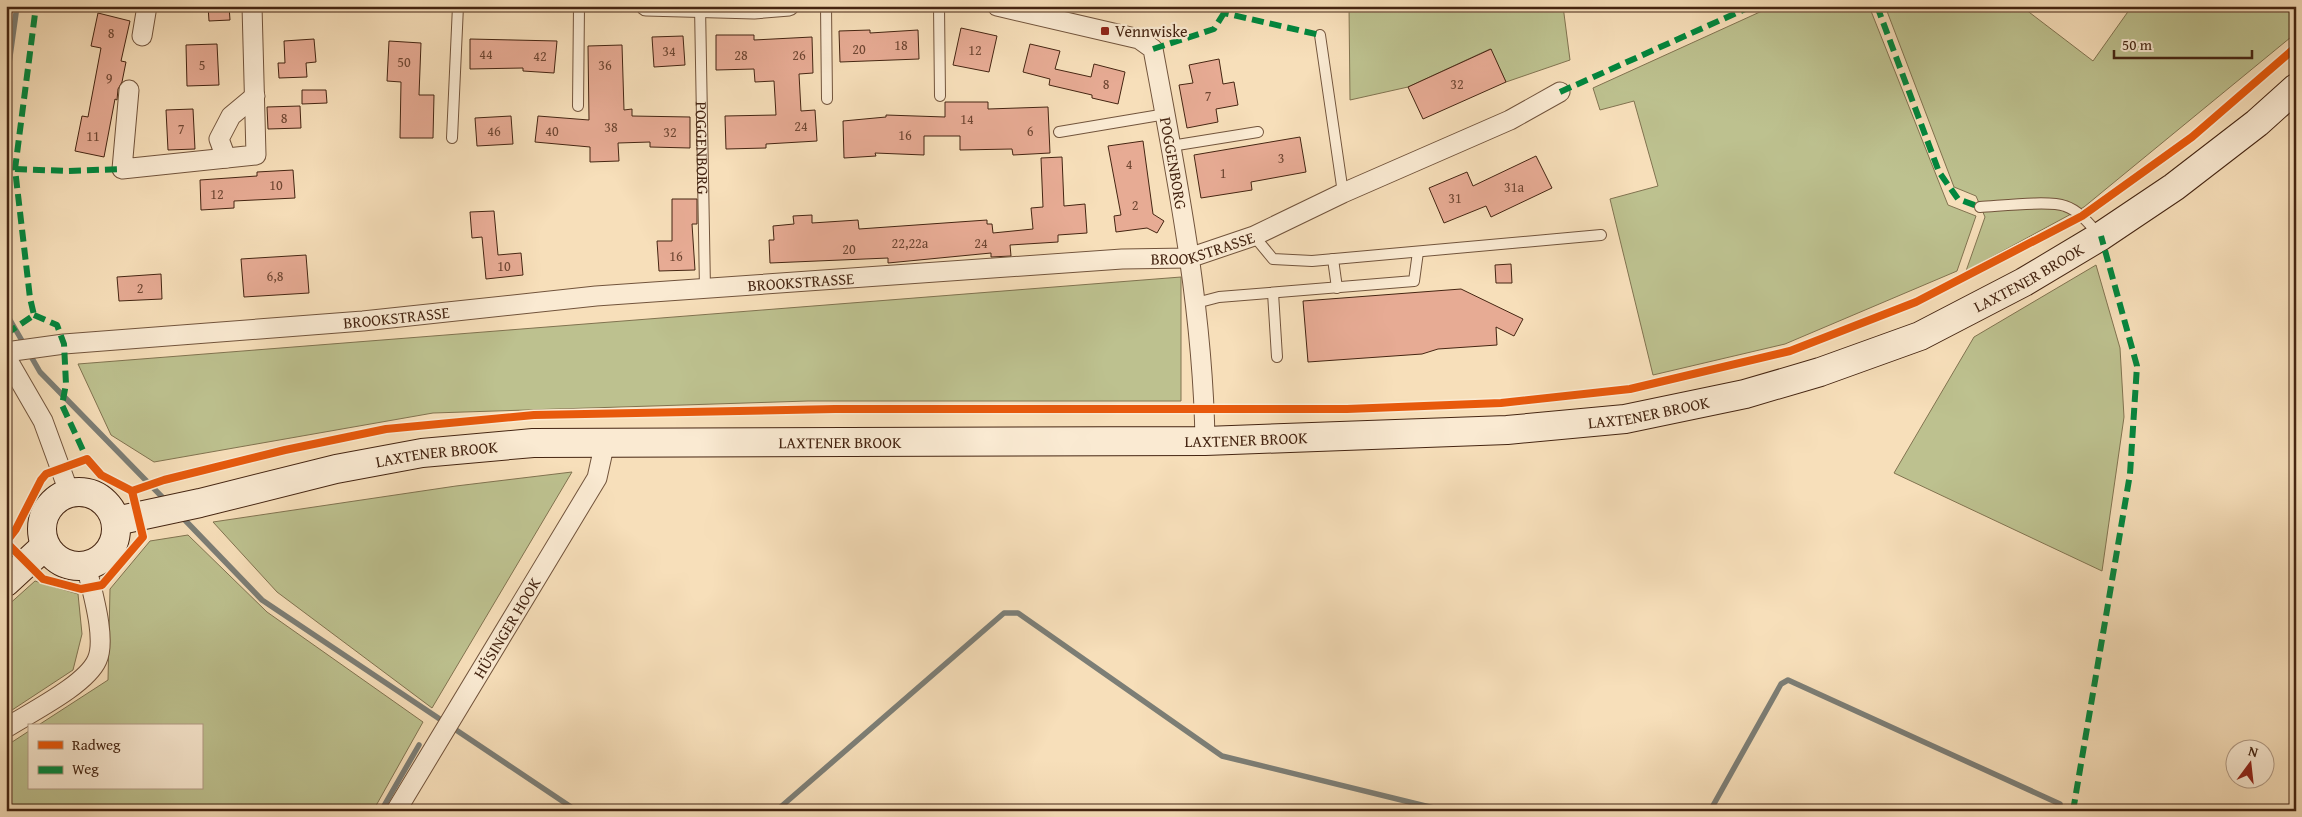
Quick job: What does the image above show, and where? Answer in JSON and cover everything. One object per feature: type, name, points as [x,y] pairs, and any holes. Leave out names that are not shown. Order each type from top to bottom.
[{"type":"street","points":[[142,36],[147,6]]},
{"type":"street","points":[[129,90],[122,169],[256,155],[252,6]]},
{"type":"street","points":[[646,6],[754,9],[788,6]]},
{"type":"street","name":"POGGENBORG","points":[[997,6],[1041,11],[1139,39],[1154,49],[1196,303],[1205,408],[1205,441]]},
{"type":"street","name":"LAXTENER BROOK","points":[[116,521],[336,470],[422,453],[532,443],[710,444],[1205,441],[1507,430],[1625,419],[1745,394],[1820,372],[1920,336],[2024,282],[2101,236],[2174,187],[2257,123],[2296,88]]},
{"type":"street","name":"BROOKSTRASSE","points":[[8,354],[49,346],[364,321],[596,296],[1122,259],[1188,258],[1254,236],[1344,193],[1510,120],[1560,92]]},
{"type":"street","points":[[226,158],[219,139],[231,116],[255,96]]},
{"type":"street","points":[[8,354],[43,421],[69,492]]},
{"type":"street","name":"HÜSINGER HOOK","points":[[396,811],[597,478],[605,442]]},
{"type":"street","points":[[69,492],[89,492],[106,503],[116,521],[116,536],[110,549],[100,560],[86,565],[70,565],[56,558],[45,546],[41,530],[44,513],[54,500],[69,492]]},
{"type":"street","points":[[6,582],[45,546]]},
{"type":"street","points":[[6,728],[82,681],[98,659],[100,634],[86,565]]},
{"type":"lane","points":[[452,138],[458,6]]},
{"type":"lane","points":[[578,106],[579,6]]},
{"type":"lane","points":[[826,6],[827,99]]},
{"type":"lane","points":[[939,6],[940,96]]},
{"type":"lane","name":"POGGENBORG","points":[[700,7],[705,289]]},
{"type":"lane","points":[[1320,34],[1344,193]]},
{"type":"lane","points":[[1059,132],[1166,114]]},
{"type":"lane","points":[[1171,146],[1258,132]]},
{"type":"lane","points":[[1980,207],[2036,204],[2065,206],[2082,216],[2101,236]]},
{"type":"lane","points":[[1254,236],[1273,259],[1312,261],[1600,235]]},
{"type":"lane","points":[[1196,303],[1219,297],[1414,281],[1418,252]]},
{"type":"lane","points":[[1333,259],[1337,288]]},
{"type":"lane","points":[[1273,293],[1277,357]]},
{"type":"green space","points":[[1349,6],[1563,6],[1570,60],[1506,82],[1490,49],[1408,87],[1350,100]]},
{"type":"green space","points":[[1773,6],[1869,6],[1948,205],[1976,216],[1957,271],[1785,344],[1653,375],[1610,199],[1658,186],[1634,101],[1600,110],[1593,88]]},
{"type":"green space","points":[[1885,6],[2021,6],[2093,61],[2132,6],[2296,6],[2296,33],[2084,207],[1966,271],[1985,217],[1976,196],[1954,187]]},
{"type":"green space","points":[[2096,265],[2120,348],[2124,417],[2102,571],[1894,473],[1974,337]]},
{"type":"green space","points":[[1181,277],[1181,401],[808,401],[433,413],[154,462],[111,435],[78,364]]},
{"type":"green space","points":[[572,472],[432,708],[277,592],[213,522],[456,486]]},
{"type":"green space","points":[[188,535],[267,612],[423,722],[373,811],[6,811],[6,746],[28,732],[28,790],[202,790],[202,724],[40,724],[108,680],[110,589],[150,541]]},
{"type":"green space","points":[[35,581],[78,594],[82,634],[73,670],[6,714],[6,607]]},
{"type":"building","points":[[208,6],[229,6],[230,20],[209,21]]},
{"type":"building","points":[[98,13],[130,21],[121,61],[126,62],[122,82],[118,89],[117,100],[115,99],[104,157],[75,151],[82,116],[88,117],[101,48],[91,46]]},
{"type":"building","points":[[961,28],[997,36],[989,72],[953,65]]},
{"type":"building","points":[[870,30],[870,33],[918,30],[919,59],[840,62],[839,31]]},
{"type":"building","points":[[716,35],[754,35],[754,40],[812,37],[813,73],[799,74],[801,111],[815,110],[817,141],[766,144],[766,148],[726,149],[725,116],[776,115],[774,81],[755,82],[754,69],[716,70]]},
{"type":"building","points":[[683,36],[685,65],[654,67],[652,37]]},
{"type":"building","points":[[314,39],[316,62],[306,63],[307,77],[279,78],[278,63],[285,63],[284,41]]},
{"type":"building","points":[[470,39],[557,41],[554,73],[523,71],[523,68],[470,69]]},
{"type":"building","points":[[389,41],[421,43],[419,95],[434,95],[433,138],[400,138],[401,82],[387,81]]},
{"type":"building","points":[[217,44],[219,85],[187,86],[186,45]]},
{"type":"building","points":[[1030,44],[1060,51],[1055,69],[1091,77],[1094,64],[1125,72],[1118,104],[1092,98],[1092,95],[1049,85],[1050,79],[1023,72]]},
{"type":"building","points":[[622,45],[624,110],[632,109],[632,116],[690,117],[690,148],[650,147],[650,142],[618,143],[619,161],[590,162],[590,147],[535,142],[538,116],[589,120],[588,46]]},
{"type":"building","points":[[1491,49],[1506,82],[1423,119],[1408,87]]},
{"type":"building","points":[[1219,59],[1223,84],[1234,82],[1238,105],[1216,109],[1218,122],[1187,128],[1179,85],[1193,83],[1189,65]]},
{"type":"building","points":[[302,90],[326,90],[327,103],[302,104]]},
{"type":"building","points":[[945,102],[988,102],[988,109],[1048,107],[1050,153],[1013,155],[1012,149],[960,150],[960,136],[924,136],[924,155],[875,153],[876,156],[844,158],[843,121],[886,117],[886,115],[945,117]]},
{"type":"building","points":[[300,106],[301,128],[268,129],[267,107]]},
{"type":"building","points":[[193,109],[195,149],[168,150],[166,110]]},
{"type":"building","points":[[511,116],[513,144],[477,146],[475,118]]},
{"type":"building","points":[[1300,137],[1306,172],[1251,182],[1252,190],[1201,198],[1194,155]]},
{"type":"building","points":[[1143,141],[1153,214],[1164,221],[1157,233],[1147,228],[1116,232],[1114,216],[1121,215],[1108,146]]},
{"type":"building","points":[[1536,156],[1552,188],[1491,217],[1486,206],[1444,223],[1429,188],[1467,172],[1473,186]]},
{"type":"building","points":[[1062,157],[1064,206],[1085,204],[1087,233],[1058,235],[1058,242],[1010,245],[1011,256],[991,257],[991,253],[888,263],[888,258],[770,263],[769,240],[774,240],[773,226],[794,224],[793,216],[812,215],[812,223],[858,220],[859,229],[987,220],[987,224],[992,224],[993,233],[1033,229],[1031,208],[1043,207],[1041,158]]},
{"type":"building","points":[[293,170],[295,198],[234,201],[234,208],[201,210],[200,180],[257,176],[257,172]]},
{"type":"building","points":[[672,199],[697,199],[697,224],[692,224],[695,270],[659,271],[657,241],[672,241]]},
{"type":"building","points":[[494,211],[498,255],[521,253],[523,275],[486,279],[482,237],[472,238],[470,212]]},
{"type":"building","points":[[306,255],[309,293],[244,297],[241,259]]},
{"type":"building","points":[[1511,264],[1512,283],[1496,283],[1495,265]]},
{"type":"building","points":[[161,274],[162,299],[119,301],[117,277]]},
{"type":"building","points":[[1461,289],[1523,319],[1514,336],[1496,327],[1497,345],[1438,349],[1422,354],[1308,362],[1303,301]]},
{"type":"waterway","points":[[6,85],[17,6]]},
{"type":"waterway","points":[[6,313],[40,372],[167,502]]},
{"type":"waterway","points":[[181,516],[262,600],[577,811]]},
{"type":"waterway","points":[[776,811],[1004,613],[1018,613],[1222,756],[1446,811]]},
{"type":"waterway","points":[[1710,811],[1781,684],[1788,680],[2060,804]]},
{"type":"waterway","points":[[381,811],[419,745]]},
{"type":"marked path","points":[[6,334],[34,315],[30,298],[15,169],[36,6]]},
{"type":"marked path","points":[[1226,6],[1224,13],[1320,35]]},
{"type":"marked path","points":[[1560,92],[1752,6]]},
{"type":"marked path","points":[[1877,6],[1939,172],[1958,199],[1980,207]]},
{"type":"marked path","points":[[1153,49],[1214,29],[1224,13]]},
{"type":"marked path","points":[[15,169],[68,171],[122,169]]},
{"type":"marked path","points":[[2073,811],[2130,474],[2137,366],[2101,236]]},
{"type":"marked path","points":[[34,315],[57,325],[64,344],[66,384],[62,405],[87,459]]},
{"type":"cycle path","points":[[6,542],[16,529],[41,480],[46,474],[87,459],[101,475],[132,491],[164,480],[285,450],[386,429],[534,415],[835,409],[1347,409],[1501,403],[1630,389],[1790,351],[1916,302],[2082,216],[2192,137],[2296,47]]},
{"type":"cycle path","points":[[6,542],[43,579],[81,589],[102,585],[143,537],[132,491]]},
{"type":"place","name":"Vennwiske","points":[[1105,31]]}]
